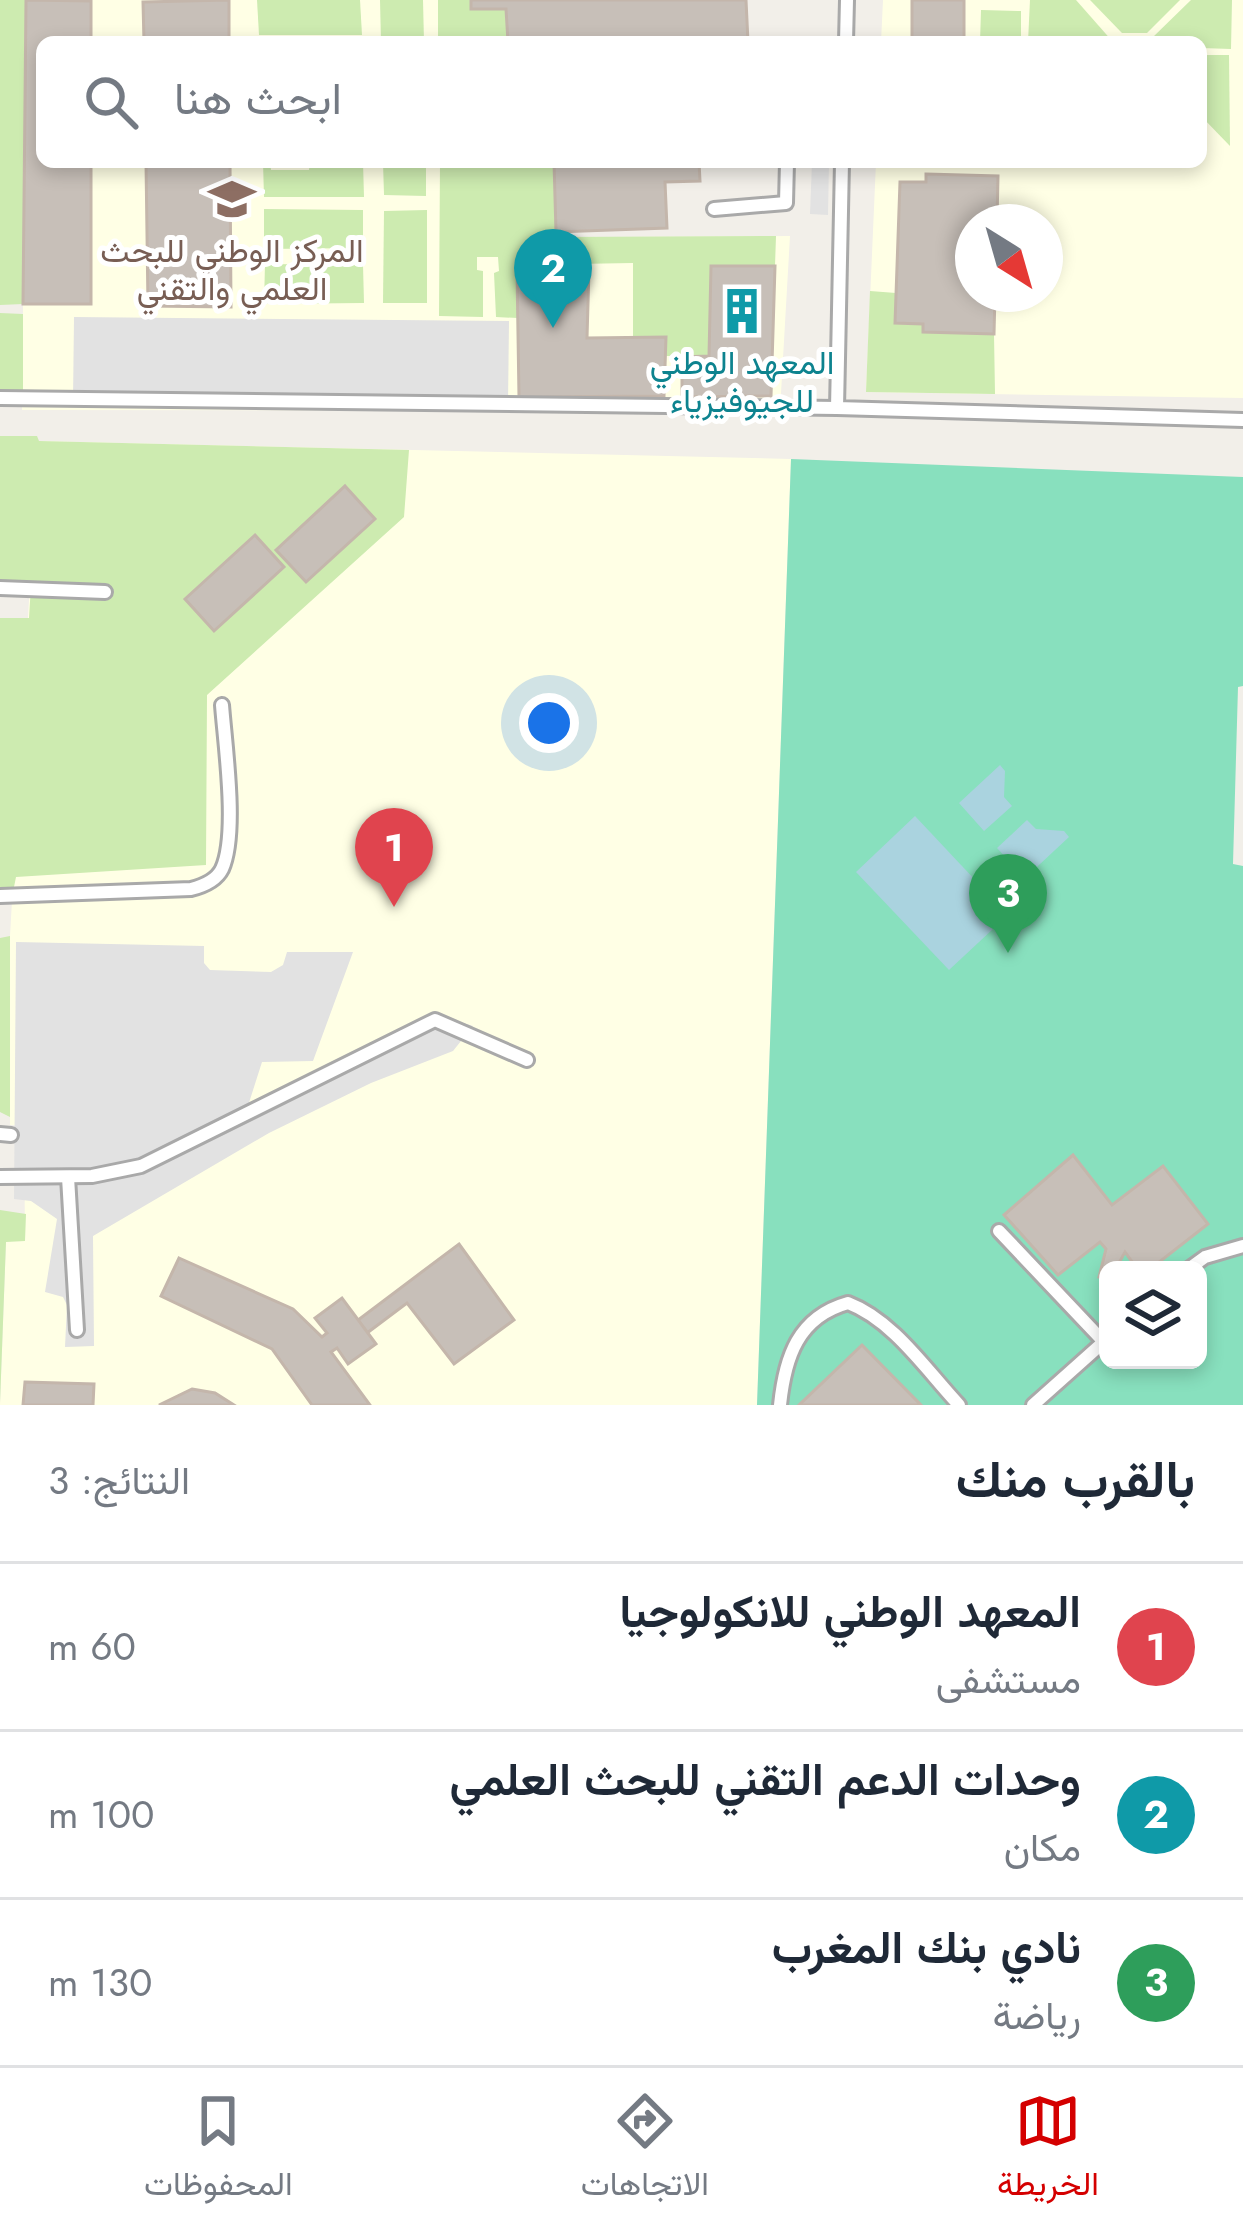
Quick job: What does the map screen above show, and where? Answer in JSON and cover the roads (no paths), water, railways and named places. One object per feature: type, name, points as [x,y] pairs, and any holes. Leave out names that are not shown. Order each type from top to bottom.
[{"type":"lane","points":[[846,36],[847,0]]},
{"type":"lane","points":[[714,209],[786,203],[787,168]]},
{"type":"lane","points":[[837,408],[842,168]]},
{"type":"lane","points":[[0,398],[837,408],[1243,420]]},
{"type":"lane","points":[[0,588],[105,592]]},
{"type":"lane","points":[[0,896],[173,891],[214,879],[223,868],[229,821],[222,705]]},
{"type":"lane","points":[[0,1177],[68,1177],[141,1166],[435,1020],[527,1060]]},
{"type":"lane","points":[[68,1177],[77,1330]]},
{"type":"lane","points":[[999,1231],[1099,1333]]},
{"type":"lane","points":[[1199,1261],[1243,1246]]},
{"type":"lane","points":[[781,1405],[784,1372],[798,1336],[815,1318],[848,1303],[866,1310],[886,1328],[959,1405]]},
{"type":"lane","points":[[1033,1405],[1099,1346]]},
{"type":"water","points":[[1000,765],[1005,771],[1004,797],[1012,806],[984,831],[959,803]]},
{"type":"water","points":[[915,816],[1008,915],[949,970],[856,872]]},
{"type":"water","points":[[1027,820],[1036,829],[1064,831],[1069,837],[1025,878],[997,848]]},
{"type":"place","name":"المركز الوطني للبحث العلمي والتقني","points":[[232,199]]},
{"type":"place","name":"المعهد الوطني للجيوفيزياء","points":[[742,311]]},
{"type":"place","name":"وحدات الدعم التقني للبحث العلمي","points":[[553,328]]},
{"type":"place","name":"المعهد الوطني للانكولوجيا","points":[[394,907]]},
{"type":"place","name":"نادي بنك المغرب","points":[[1008,953]]}]
